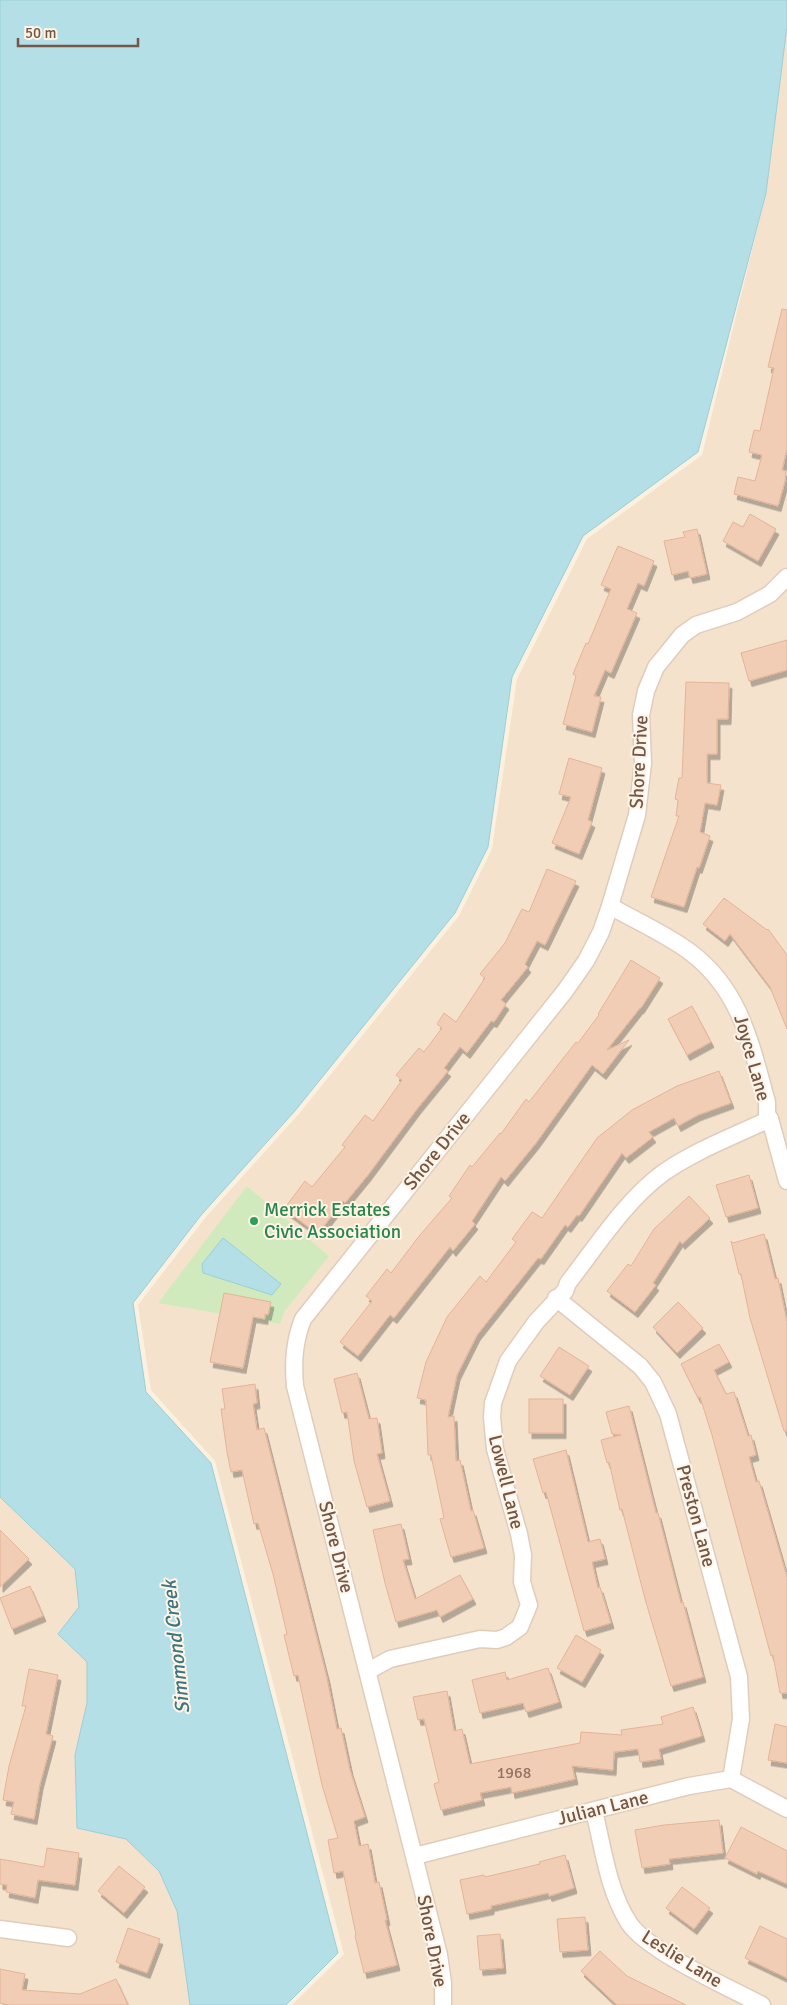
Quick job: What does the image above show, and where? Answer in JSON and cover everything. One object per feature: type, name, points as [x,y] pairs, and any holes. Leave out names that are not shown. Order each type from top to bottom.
[{"type":"street","name":"Shore Drive","points":[[443,2005],[443,1983],[439,1956],[295,1386],[293,1357],[296,1336],[303,1319],[565,991],[586,961],[601,932],[637,815],[642,763],[641,714],[646,691],[656,666],[682,635],[696,625],[737,612],[770,594],[787,577]]},
{"type":"street","name":"Joyce Lane","points":[[610,906],[688,951],[704,964],[723,985],[734,1002],[746,1027],[767,1102],[767,1114],[787,1181]]},
{"type":"street","name":"Lowell Lane","points":[[368,1671],[390,1659],[480,1639],[497,1640],[506,1637],[520,1627],[529,1605],[522,1582],[523,1555],[495,1448],[492,1417],[493,1403],[508,1361],[536,1322],[556,1298],[565,1291],[568,1283],[630,1204],[662,1174],[693,1154],[770,1120]]},
{"type":"street","name":"Preston Lane","points":[[556,1298],[640,1366],[653,1382],[668,1414],[739,1677],[741,1719],[731,1779]]},
{"type":"street","points":[[731,1779],[787,1809]]},
{"type":"street","name":"Julian Lane","points":[[414,1856],[689,1786],[731,1779]]},
{"type":"street","name":"Leslie Lane","points":[[594,1810],[616,1896],[630,1924],[643,1938],[680,1962],[762,2005]]},
{"type":"street","points":[[0,1929],[68,1938]]},
{"type":"shaded area","points":[[787,26],[787,2005],[292,2005],[344,1954],[215,1461],[151,1390],[138,1305],[206,1217],[298,1115],[459,916],[492,849],[517,679],[587,539],[702,455],[766,193]]},
{"type":"shaded area","points":[[0,1497],[75,1569],[79,1607],[58,1634],[87,1662],[87,1703],[75,1755],[126,1839],[159,1871],[177,1911],[190,2005],[0,2005]]},
{"type":"green space","name":"Merrick Estates Civic Association","points":[[247,1186],[329,1256],[284,1312],[280,1324],[158,1303]]},
{"type":"water","name":"Simmond Creek","points":[[0,0],[787,0],[787,26],[766,193],[698,452],[583,536],[512,677],[488,847],[455,913],[294,1112],[202,1214],[133,1303],[146,1392],[211,1463],[338,1953],[286,2005],[190,2005],[177,1911],[159,1871],[126,1839],[77,1828],[75,1755],[87,1703],[87,1662],[58,1634],[79,1607],[75,1569],[0,1497]]},
{"type":"water","points":[[223,1238],[281,1284],[272,1295],[203,1273],[202,1264]]},
{"type":"building","points":[[782,309],[787,310],[787,449],[782,470],[786,471],[785,481],[778,506],[734,494],[738,477],[755,481],[762,455],[749,452],[754,430],[760,431],[774,368],[768,367]]},
{"type":"building","points":[[750,514],[776,529],[758,561],[723,541],[733,522],[743,527]]},
{"type":"building","points":[[697,529],[707,574],[690,578],[688,571],[672,575],[664,541],[685,537],[683,532]]},
{"type":"building","points":[[618,546],[654,561],[644,586],[638,583],[627,609],[637,613],[611,673],[605,670],[594,696],[601,697],[592,732],[563,724],[576,676],[573,674],[611,589],[601,585]]},
{"type":"building","points":[[787,640],[787,670],[749,681],[741,653]]},
{"type":"building","points":[[686,682],[729,683],[728,719],[717,719],[717,754],[707,754],[707,783],[721,785],[717,805],[705,803],[700,832],[710,836],[699,868],[697,867],[684,907],[651,897],[679,816],[676,816],[678,800],[675,799],[679,778],[682,778]]},
{"type":"building","points":[[569,758],[602,768],[588,820],[592,822],[579,854],[552,843],[571,797],[559,794]]},
{"type":"building","points":[[547,869],[576,881],[545,945],[537,941],[525,964],[528,967],[501,1000],[506,1004],[494,1022],[491,1021],[467,1053],[460,1047],[444,1068],[448,1071],[368,1175],[345,1203],[343,1201],[318,1234],[284,1209],[305,1181],[312,1187],[345,1147],[342,1145],[365,1115],[373,1121],[402,1080],[396,1075],[419,1048],[424,1052],[442,1028],[437,1024],[444,1013],[456,1022],[485,978],[480,974],[505,943],[522,909],[529,912]]},
{"type":"building","points":[[724,898],[768,929],[787,955],[787,1029],[770,987],[730,934],[725,941],[703,924]]},
{"type":"building","points":[[631,960],[660,978],[641,1008],[607,1050],[629,1040],[603,1074],[592,1065],[536,1143],[505,1181],[501,1177],[472,1221],[475,1224],[453,1251],[450,1247],[394,1318],[390,1315],[358,1356],[340,1342],[372,1301],[366,1296],[387,1269],[391,1273],[452,1198],[449,1196],[470,1165],[472,1167],[501,1134],[526,1099],[529,1102],[576,1042],[578,1043],[599,1015]]},
{"type":"building","points":[[692,1006],[711,1042],[687,1055],[668,1019]]},
{"type":"building","points":[[719,1071],[731,1103],[698,1115],[678,1126],[674,1118],[649,1132],[653,1137],[626,1158],[622,1153],[579,1216],[577,1215],[568,1227],[565,1225],[541,1259],[538,1258],[477,1335],[457,1375],[448,1417],[454,1416],[456,1461],[460,1460],[471,1511],[473,1510],[484,1548],[451,1557],[440,1519],[444,1518],[431,1455],[428,1455],[426,1400],[417,1398],[426,1362],[447,1317],[480,1276],[486,1282],[516,1242],[512,1239],[532,1212],[542,1218],[597,1138],[632,1110],[677,1086]]},
{"type":"building","points":[[749,1175],[758,1208],[726,1217],[716,1185]]},
{"type":"building","points":[[689,1196],[710,1218],[682,1244],[680,1241],[653,1283],[656,1285],[635,1312],[607,1291],[628,1264],[631,1266],[654,1229]]},
{"type":"building","points":[[764,1234],[775,1279],[778,1278],[787,1322],[787,1431],[784,1431],[750,1318],[741,1274],[739,1274],[731,1241],[733,1243]]},
{"type":"building","points":[[224,1293],[271,1302],[268,1315],[265,1314],[265,1319],[253,1317],[243,1368],[210,1362]]},
{"type":"building","points":[[678,1302],[703,1328],[677,1353],[653,1327]]},
{"type":"building","points":[[719,1344],[729,1362],[714,1370],[726,1394],[734,1392],[748,1436],[751,1435],[756,1455],[749,1457],[756,1482],[759,1481],[787,1577],[787,1693],[780,1693],[773,1655],[771,1656],[712,1435],[700,1397],[698,1398],[681,1364]]},
{"type":"building","points":[[559,1347],[589,1366],[570,1395],[540,1376]]},
{"type":"building","points":[[357,1373],[369,1419],[377,1418],[382,1453],[377,1454],[390,1501],[367,1507],[354,1461],[347,1412],[342,1413],[334,1379]]},
{"type":"building","points":[[255,1384],[257,1403],[253,1404],[257,1430],[264,1428],[327,1678],[337,1729],[341,1728],[350,1770],[365,1817],[354,1821],[359,1846],[368,1844],[375,1883],[379,1882],[387,1920],[385,1920],[397,1965],[364,1973],[343,1871],[334,1873],[328,1840],[338,1838],[322,1785],[298,1675],[294,1676],[284,1635],[287,1634],[273,1574],[258,1523],[254,1524],[242,1470],[231,1472],[227,1452],[221,1409],[225,1409],[222,1389]]},
{"type":"building","points":[[529,1399],[563,1399],[563,1433],[529,1433]]},
{"type":"building","points":[[629,1406],[656,1513],[658,1513],[681,1603],[683,1602],[703,1677],[671,1686],[645,1599],[622,1509],[620,1510],[609,1462],[607,1463],[601,1440],[621,1435],[612,1434],[606,1412]]},
{"type":"building","points":[[566,1450],[588,1542],[600,1539],[605,1559],[592,1562],[598,1588],[600,1587],[611,1623],[584,1631],[546,1492],[543,1493],[533,1459]]},
{"type":"building","points":[[401,1524],[409,1559],[403,1560],[415,1599],[460,1575],[473,1599],[440,1617],[437,1610],[396,1622],[373,1530]]},
{"type":"building","points":[[0,1530],[29,1559],[0,1587]]},
{"type":"building","points":[[30,1586],[43,1616],[12,1629],[0,1598]]},
{"type":"building","points":[[576,1635],[601,1650],[582,1682],[557,1668]]},
{"type":"building","points":[[548,1668],[559,1702],[526,1712],[523,1703],[480,1713],[472,1680],[505,1672],[507,1680]]},
{"type":"building","points":[[29,1669],[58,1675],[46,1734],[53,1736],[40,1784],[34,1819],[11,1814],[14,1802],[3,1800],[9,1766],[26,1706],[22,1706]]},
{"type":"building","points":[[447,1691],[454,1731],[462,1729],[470,1764],[580,1743],[581,1732],[622,1735],[621,1730],[663,1724],[661,1717],[693,1707],[702,1736],[659,1749],[661,1759],[640,1762],[638,1749],[614,1752],[613,1770],[572,1766],[575,1779],[512,1793],[511,1787],[480,1793],[482,1800],[441,1810],[434,1784],[439,1782],[424,1719],[418,1720],[413,1697]]},
{"type":"building","points":[[775,1724],[787,1727],[787,1763],[768,1760]]},
{"type":"building","points":[[719,1820],[723,1853],[669,1859],[670,1864],[642,1868],[635,1830],[664,1825]]},
{"type":"building","points":[[741,1827],[787,1851],[787,1884],[758,1871],[757,1874],[725,1858]]},
{"type":"building","points":[[47,1848],[79,1853],[75,1885],[38,1880],[35,1898],[6,1892],[7,1885],[0,1884],[0,1859],[44,1867]]},
{"type":"building","points":[[565,1855],[574,1888],[549,1896],[548,1893],[491,1906],[491,1909],[467,1914],[460,1880],[484,1875],[485,1877],[540,1864],[539,1862]]},
{"type":"building","points":[[119,1866],[145,1887],[124,1913],[98,1891]]},
{"type":"building","points":[[682,1887],[710,1908],[694,1929],[666,1908]]},
{"type":"building","points":[[585,1917],[588,1950],[560,1952],[557,1919]]},
{"type":"building","points":[[760,1926],[787,1939],[787,1978],[745,1958]]},
{"type":"building","points":[[128,1928],[160,1939],[147,1973],[116,1962]]},
{"type":"building","points":[[500,1934],[503,1968],[480,1970],[477,1936]]},
{"type":"building","points":[[600,1951],[627,1976],[686,2005],[617,2005],[581,1971]]},
{"type":"building","points":[[0,1969],[25,1974],[22,1990],[80,1994],[116,1979],[128,2005],[9,2005],[0,2003]]},
{"type":"place","name":"Merrick Estates Civic Association","points":[[254,1221]]}]
